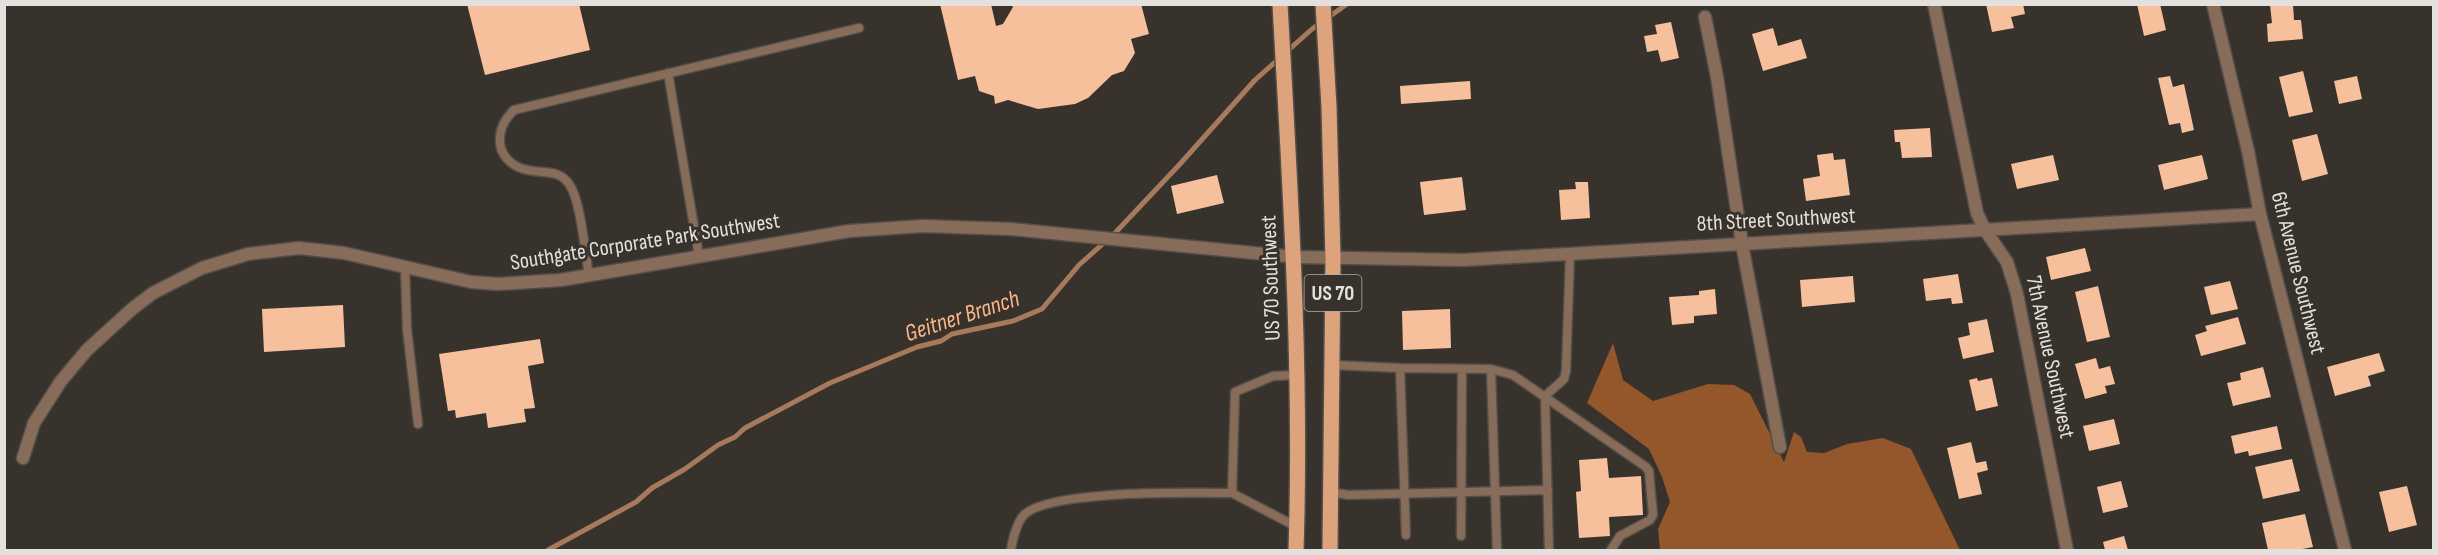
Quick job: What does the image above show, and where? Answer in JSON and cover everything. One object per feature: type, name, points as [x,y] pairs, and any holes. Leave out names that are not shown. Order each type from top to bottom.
[{"type":"main road","name":"US 70 Southwest","points":[[1280,4],[1294,258],[1297,375],[1296,550]]},
{"type":"main road","name":"US 70","points":[[1323,4],[1329,107],[1333,258],[1330,550]]},
{"type":"street","name":"7th Avenue Southwest","points":[[1934,4],[1977,213],[1985,230],[2007,262],[2017,294],[2067,550]]},
{"type":"street","name":"6th Avenue Southwest","points":[[2213,4],[2248,151],[2260,214],[2345,550]]},
{"type":"street","points":[[1705,17],[1718,77],[1742,244],[1780,447]]},
{"type":"street","name":"8th Street Southwest","points":[[1294,258],[1463,260],[2260,214]]},
{"type":"street","name":"Southgate Corporate Park Southwest","points":[[23,458],[34,423],[61,381],[87,350],[132,309],[153,293],[202,268],[248,254],[299,248],[344,253],[471,282],[526,284],[849,231],[923,226],[1011,229],[1294,258]]},
{"type":"lane","points":[[589,275],[576,200],[570,185],[562,177],[550,171],[530,171],[510,161],[500,141],[500,128],[504,118],[514,110],[859,28]]},
{"type":"lane","points":[[668,73],[699,256]]},
{"type":"lane","points":[[1545,396],[1564,379],[1566,371],[1570,255]]},
{"type":"lane","points":[[405,267],[407,329],[418,424]]},
{"type":"lane","points":[[1333,365],[1491,369],[1518,377],[1649,471],[1653,515],[1650,520],[1620,536],[1611,550]]},
{"type":"lane","points":[[1400,368],[1406,535]]},
{"type":"lane","points":[[1461,536],[1462,369]]},
{"type":"lane","points":[[1491,369],[1497,550]]},
{"type":"lane","points":[[1232,493],[1235,392],[1273,376],[1297,375]]},
{"type":"lane","points":[[1545,396],[1549,550]]},
{"type":"lane","points":[[1330,492],[1348,495],[1548,490]]},
{"type":"lane","points":[[1011,550],[1023,516],[1042,504],[1079,497],[1232,493],[1297,527]]},
{"type":"shaded area","points":[[1613,343],[1623,380],[1653,401],[1708,384],[1734,385],[1750,394],[1784,462],[1794,432],[1801,437],[1807,452],[1824,453],[1847,444],[1883,438],[1911,449],[1960,550],[1660,550],[1658,529],[1670,502],[1649,449],[1587,403]]},
{"type":"building","points":[[467,4],[579,4],[590,50],[485,75]]},
{"type":"building","points":[[940,4],[991,4],[996,26],[1003,24],[1013,7],[1011,4],[1141,4],[1149,34],[1131,39],[1135,53],[1124,71],[1112,75],[1088,98],[1075,104],[1038,109],[1008,100],[995,104],[994,96],[979,91],[975,76],[958,80]]},
{"type":"building","points":[[1986,4],[2023,4],[2025,14],[2011,17],[2014,28],[1992,32]]},
{"type":"building","points":[[2137,4],[2160,4],[2166,30],[2144,36]]},
{"type":"building","points":[[2270,5],[2293,5],[2294,20],[2301,20],[2303,39],[2268,42],[2267,24],[2272,23]]},
{"type":"building","points":[[1671,22],[1679,58],[1661,62],[1658,50],[1647,52],[1644,36],[1657,34],[1655,25]]},
{"type":"building","points":[[1773,28],[1778,46],[1801,39],[1807,58],[1763,71],[1752,34]]},
{"type":"building","points":[[2303,71],[2313,112],[2289,117],[2279,77]]},
{"type":"building","points":[[2170,76],[2173,87],[2184,84],[2194,130],[2182,133],[2180,123],[2169,125],[2158,78]]},
{"type":"building","points":[[2357,76],[2362,99],[2339,104],[2334,81]]},
{"type":"building","points":[[1470,81],[1471,99],[1401,104],[1400,86]]},
{"type":"building","points":[[1930,128],[1932,157],[1902,158],[1900,142],[1895,142],[1894,130]]},
{"type":"building","points":[[2317,134],[2328,174],[2302,181],[2292,140]]},
{"type":"building","points":[[1833,153],[1834,160],[1845,159],[1850,195],[1806,201],[1803,179],[1820,176],[1817,155]]},
{"type":"building","points":[[2053,155],[2059,180],[2017,189],[2011,164]]},
{"type":"building","points":[[2202,155],[2208,179],[2164,190],[2158,165]]},
{"type":"building","points":[[1217,175],[1224,203],[1177,214],[1171,186]]},
{"type":"building","points":[[1462,177],[1466,210],[1424,215],[1420,182]]},
{"type":"building","points":[[1575,182],[1588,182],[1590,218],[1561,220],[1559,190],[1576,189]]},
{"type":"building","points":[[2085,248],[2091,271],[2051,280],[2046,257]]},
{"type":"building","points":[[1958,274],[1963,303],[1952,304],[1951,298],[1926,301],[1923,279]]},
{"type":"building","points":[[1853,276],[1855,302],[1802,307],[1800,280]]},
{"type":"building","points":[[2230,281],[2238,309],[2211,315],[2204,287]]},
{"type":"building","points":[[2098,286],[2110,337],[2087,342],[2075,292]]},
{"type":"building","points":[[1715,289],[1717,314],[1694,316],[1694,323],[1672,325],[1669,297],[1699,295],[1699,291]]},
{"type":"building","points":[[343,305],[345,347],[264,352],[262,309]]},
{"type":"building","points":[[1450,309],[1451,348],[1403,350],[1402,311]]},
{"type":"building","points":[[2238,317],[2246,344],[2201,356],[2195,335],[2207,331],[2205,326]]},
{"type":"building","points":[[1987,319],[1994,352],[1963,359],[1958,338],[1970,335],[1968,323]]},
{"type":"building","points":[[540,339],[544,363],[528,366],[535,408],[524,409],[526,422],[488,428],[486,413],[456,418],[455,410],[448,411],[439,354]]},
{"type":"building","points":[[2379,353],[2385,371],[2368,376],[2371,386],[2335,396],[2327,367]]},
{"type":"building","points":[[2096,358],[2099,369],[2110,366],[2115,384],[2105,386],[2107,393],[2085,399],[2075,364]]},
{"type":"building","points":[[2263,367],[2271,397],[2233,406],[2227,383],[2241,380],[2240,373]]},
{"type":"building","points":[[1977,378],[1978,381],[1992,378],[1998,406],[1976,411],[1969,380]]},
{"type":"building","points":[[2114,419],[2120,444],[2089,451],[2083,426]]},
{"type":"building","points":[[2277,426],[2282,449],[2249,456],[2248,451],[2235,454],[2231,436]]},
{"type":"building","points":[[1971,442],[1976,463],[1986,461],[1988,470],[1977,473],[1982,494],[1959,499],[1947,448]]},
{"type":"building","points":[[1607,458],[1609,478],[1641,476],[1643,515],[1609,517],[1610,536],[1579,538],[1576,492],[1581,491],[1579,460]]},
{"type":"building","points":[[2292,459],[2300,491],[2263,499],[2255,467]]},
{"type":"building","points":[[2121,481],[2128,507],[2103,513],[2097,487]]},
{"type":"building","points":[[2407,486],[2417,525],[2389,532],[2379,492]]},
{"type":"building","points":[[2305,514],[2313,547],[2297,550],[2268,550],[2262,523]]},
{"type":"building","points":[[2124,536],[2128,550],[2105,550],[2103,542]]},
{"type":"waterway","name":"Geitner Branch","points":[[548,550],[636,502],[652,488],[685,469],[718,445],[735,437],[745,428],[830,383],[917,347],[941,341],[952,334],[1013,321],[1042,309],[1079,265],[1115,233],[1255,80],[1312,29],[1347,4]]}]
